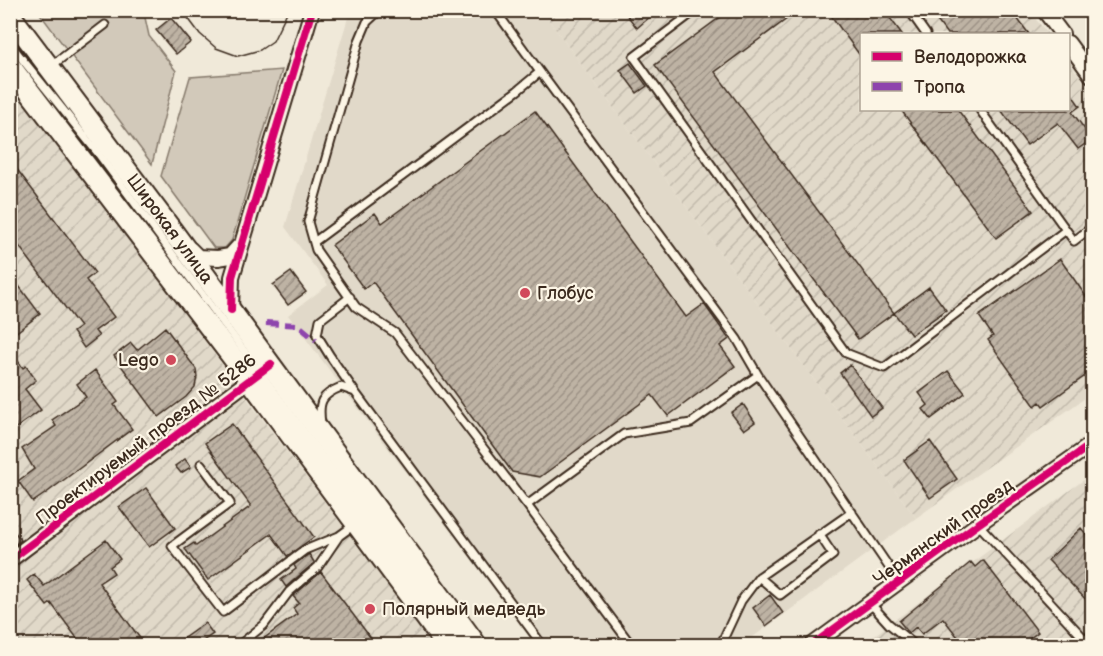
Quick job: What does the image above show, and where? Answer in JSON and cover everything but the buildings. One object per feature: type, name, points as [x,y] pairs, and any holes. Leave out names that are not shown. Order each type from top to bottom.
[{"type":"main road","name":"Широкая улица","points":[[10,15],[231,310],[260,372],[357,523],[447,645]]},
{"type":"main road","name":"Широкая улица","points":[[10,66],[260,372],[325,437],[477,645]]},
{"type":"street","points":[[231,310],[232,277],[312,10]]},
{"type":"street","points":[[1044,10],[1061,33]]},
{"type":"street","points":[[1070,47],[1092,76]]},
{"type":"street","points":[[173,232],[198,257],[230,256],[242,243]]},
{"type":"street","name":"Проектируемый проезд № 5286","points":[[10,560],[260,372]]},
{"type":"street","name":"Чермянский проезд","points":[[811,645],[1092,444]]},
{"type":"lane","points":[[380,10],[367,22],[355,53],[308,222],[316,250],[359,309],[395,333],[632,645]]},
{"type":"lane","points":[[495,10],[737,339],[758,375],[899,582]]},
{"type":"lane","points":[[696,10],[634,57],[846,353],[885,368],[1066,230]]},
{"type":"lane","points":[[909,10],[925,33]]},
{"type":"lane","points":[[49,67],[105,25]]},
{"type":"lane","name":"Широкая улица","points":[[10,44],[97,152],[462,645]]},
{"type":"lane","points":[[314,242],[540,72]]},
{"type":"lane","points":[[981,111],[1074,241],[1092,227]]},
{"type":"lane","points":[[350,297],[320,321],[317,335],[355,392],[543,645]]},
{"type":"lane","points":[[527,505],[624,434],[691,423],[758,375]]},
{"type":"lane","points":[[325,437],[320,410],[322,398],[341,387],[355,392]]},
{"type":"lane","points":[[201,464],[230,503],[172,546],[222,612],[305,550],[339,536],[357,523]]},
{"type":"lane","points":[[720,645],[741,601],[759,577],[852,512]]},
{"type":"lane","points":[[978,524],[1091,645]]},
{"type":"lane","points":[[759,577],[780,595],[833,555],[819,534]]},
{"type":"lane","points":[[238,645],[264,625],[289,592],[318,567],[339,536]]},
{"type":"lane","points":[[870,603],[889,624],[916,645]]},
{"type":"shaded area","points":[[142,10],[149,36],[176,71],[152,164],[38,11]]},
{"type":"shaded area","points":[[350,11],[542,11],[916,518],[742,645],[536,645],[288,315],[328,285],[285,227]]},
{"type":"shaded area","points":[[542,11],[1029,11],[1047,33],[860,33],[860,111],[1070,111],[1070,63],[1092,93],[1092,393],[916,518]]},
{"type":"shaded area","points":[[282,70],[232,240],[225,248],[214,248],[161,176],[190,77]]},
{"type":"shaded area","points":[[10,77],[254,408],[432,645],[11,645]]},
{"type":"shaded area","points":[[1092,473],[1092,645],[860,646],[1089,476]]},
{"type":"tram line","points":[[182,10],[200,34],[216,48],[238,56],[260,50],[273,41],[288,10]]},
{"type":"marked path","points":[[266,323],[298,325],[316,340]]},
{"type":"cycle path","points":[[231,310],[232,277],[312,10]]},
{"type":"cycle path","points":[[10,560],[271,364]]},
{"type":"cycle path","points":[[811,646],[1092,444]]},
{"type":"place","name":"Глобус","points":[[525,293]]},
{"type":"place","name":"Lego","points":[[171,360]]},
{"type":"place","name":"Полярный медведь","points":[[370,609]]}]
